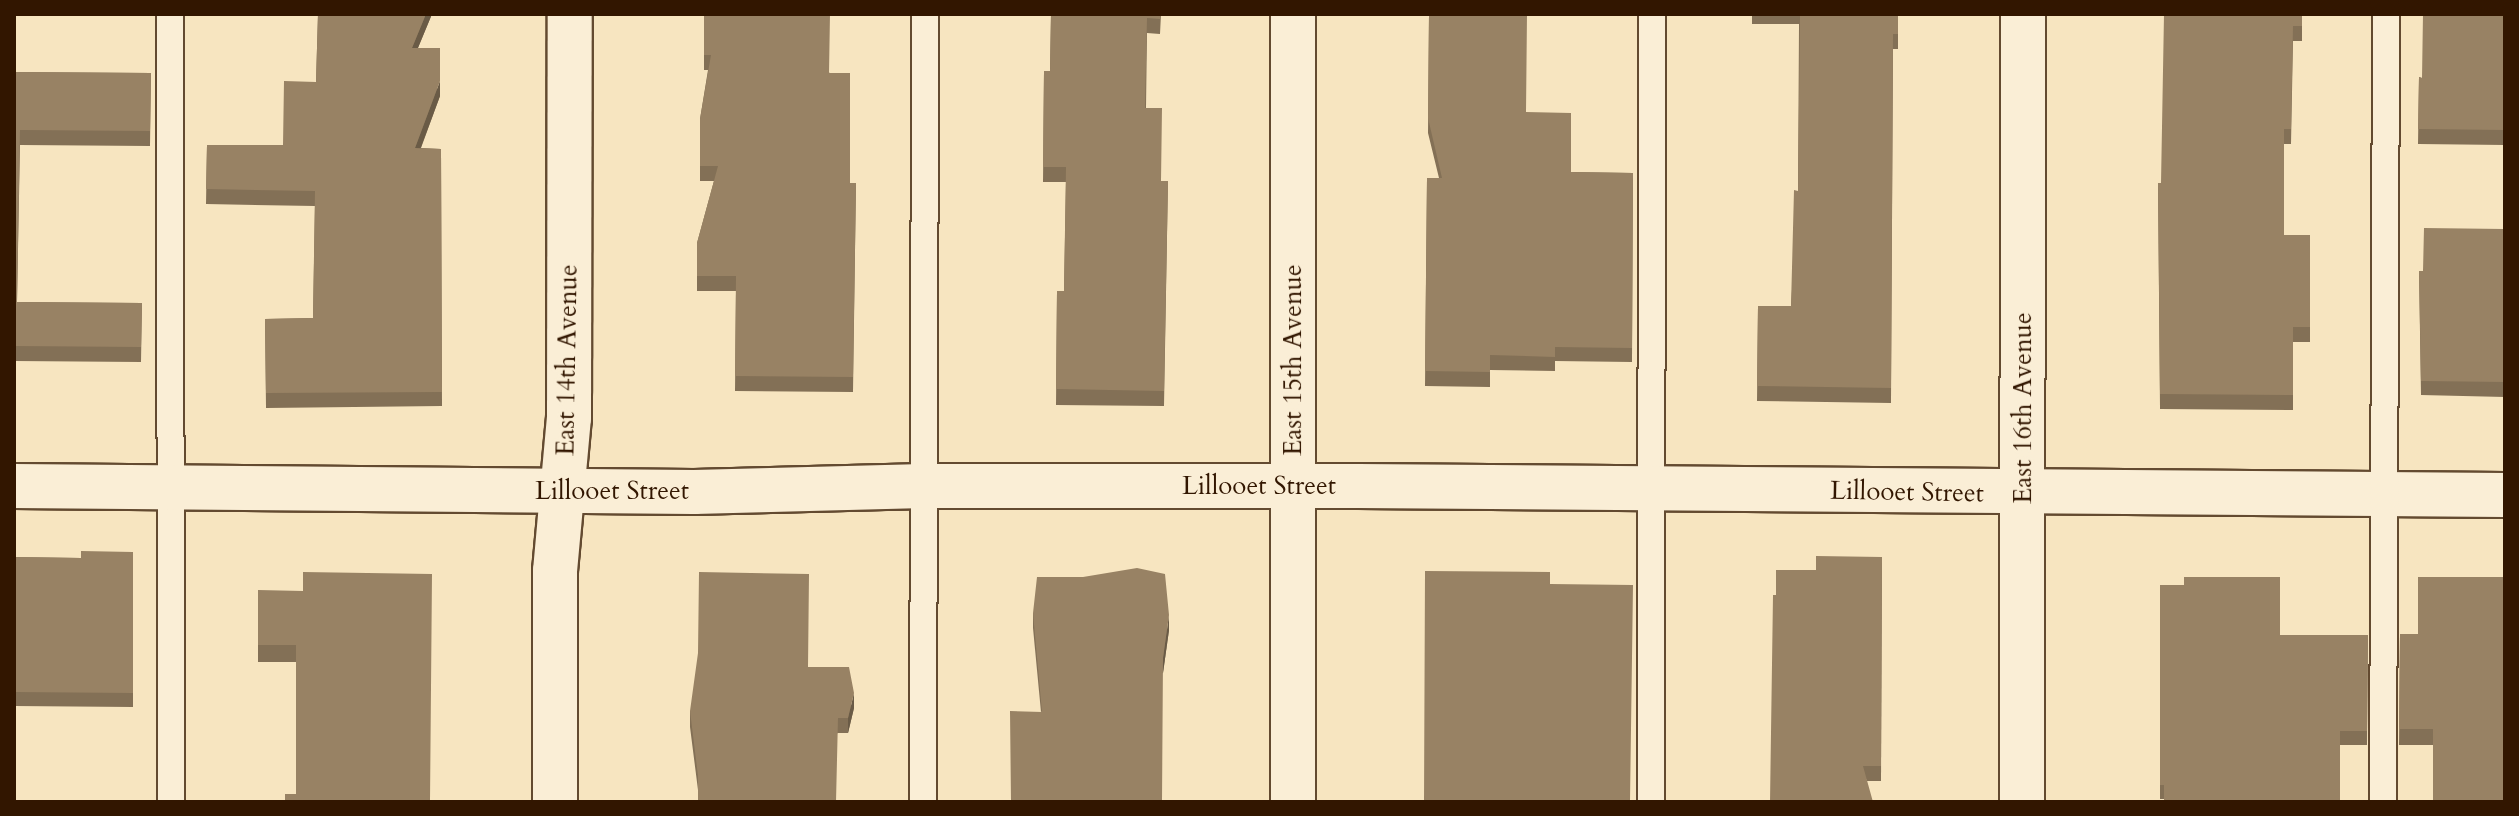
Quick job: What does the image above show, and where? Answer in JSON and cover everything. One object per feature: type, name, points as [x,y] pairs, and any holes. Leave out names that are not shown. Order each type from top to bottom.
[{"type":"street","name":"East 14th Avenue","points":[[555,802],[555,571],[569,418],[570,14]]},
{"type":"street","name":"East 15th Avenue","points":[[1293,14],[1293,802]]},
{"type":"street","name":"East 16th Avenue","points":[[2022,802],[2023,14]]},
{"type":"street","name":"Lillooet Street","points":[[14,486],[562,492],[924,486],[1294,486],[2023,494],[2505,495]]},
{"type":"lane","points":[[170,14],[171,802]]},
{"type":"lane","points":[[923,802],[925,14]]},
{"type":"lane","points":[[1651,802],[1652,14]]},
{"type":"lane","points":[[2383,802],[2386,14]]},
{"type":"building","points":[[318,14],[426,14],[412,48],[440,48],[440,81],[415,148],[441,149],[442,392],[266,393],[265,319],[313,318],[315,191],[206,189],[207,145],[283,145],[284,81],[316,82]]},
{"type":"building","points":[[704,14],[830,14],[829,73],[850,73],[850,183],[856,183],[853,377],[735,376],[736,276],[697,276],[697,243],[718,166],[700,166],[700,119],[711,55],[704,55]]},
{"type":"building","points":[[1051,14],[1161,14],[1160,19],[1147,18],[1145,108],[1162,108],[1161,181],[1168,181],[1164,391],[1056,389],[1057,291],[1064,291],[1066,167],[1043,167],[1044,71],[1050,71]]},
{"type":"building","points":[[1429,14],[1527,14],[1526,112],[1571,113],[1571,172],[1633,173],[1632,348],[1555,347],[1555,357],[1490,355],[1490,372],[1425,371],[1427,178],[1442,178],[1428,118]]},
{"type":"building","points":[[1800,14],[1898,14],[1898,34],[1893,34],[1891,388],[1757,386],[1758,306],[1791,306],[1794,190],[1798,191]]},
{"type":"building","points":[[2164,14],[2302,14],[2302,26],[2293,26],[2291,129],[2284,129],[2284,235],[2310,235],[2310,327],[2293,327],[2293,395],[2160,394],[2158,183],[2161,183]]},
{"type":"building","points":[[2423,14],[2505,14],[2505,130],[2418,129]]},
{"type":"building","points":[[14,72],[151,73],[150,131],[20,130],[17,302],[142,303],[141,347],[14,346]]},
{"type":"building","points":[[2505,170],[2505,382],[2421,381],[2419,271],[2423,271],[2424,228],[2504,229]]},
{"type":"building","points":[[81,551],[133,552],[133,693],[14,692],[14,557],[81,558]]},
{"type":"building","points":[[1816,556],[1882,557],[1881,766],[1863,766],[1873,802],[1770,802],[1776,570],[1816,570]]},
{"type":"building","points":[[1137,568],[1165,574],[1169,615],[1163,658],[1162,802],[1011,802],[1010,711],[1042,712],[1033,613],[1037,577],[1083,577]]},
{"type":"building","points":[[1425,571],[1550,572],[1550,584],[1633,585],[1630,802],[1424,802]]},
{"type":"building","points":[[303,572],[432,574],[430,802],[285,802],[285,794],[296,794],[296,645],[258,645],[258,590],[303,591]]},
{"type":"building","points":[[699,572],[809,574],[808,667],[849,667],[854,693],[848,718],[838,718],[836,802],[698,802],[690,711],[698,653]]},
{"type":"building","points":[[2184,577],[2280,577],[2280,635],[2368,635],[2367,731],[2340,731],[2340,802],[2164,802],[2164,785],[2160,785],[2160,585],[2184,585]]},
{"type":"building","points":[[2418,577],[2505,577],[2505,802],[2433,802],[2433,729],[2399,729],[2400,634],[2418,634]]}]
